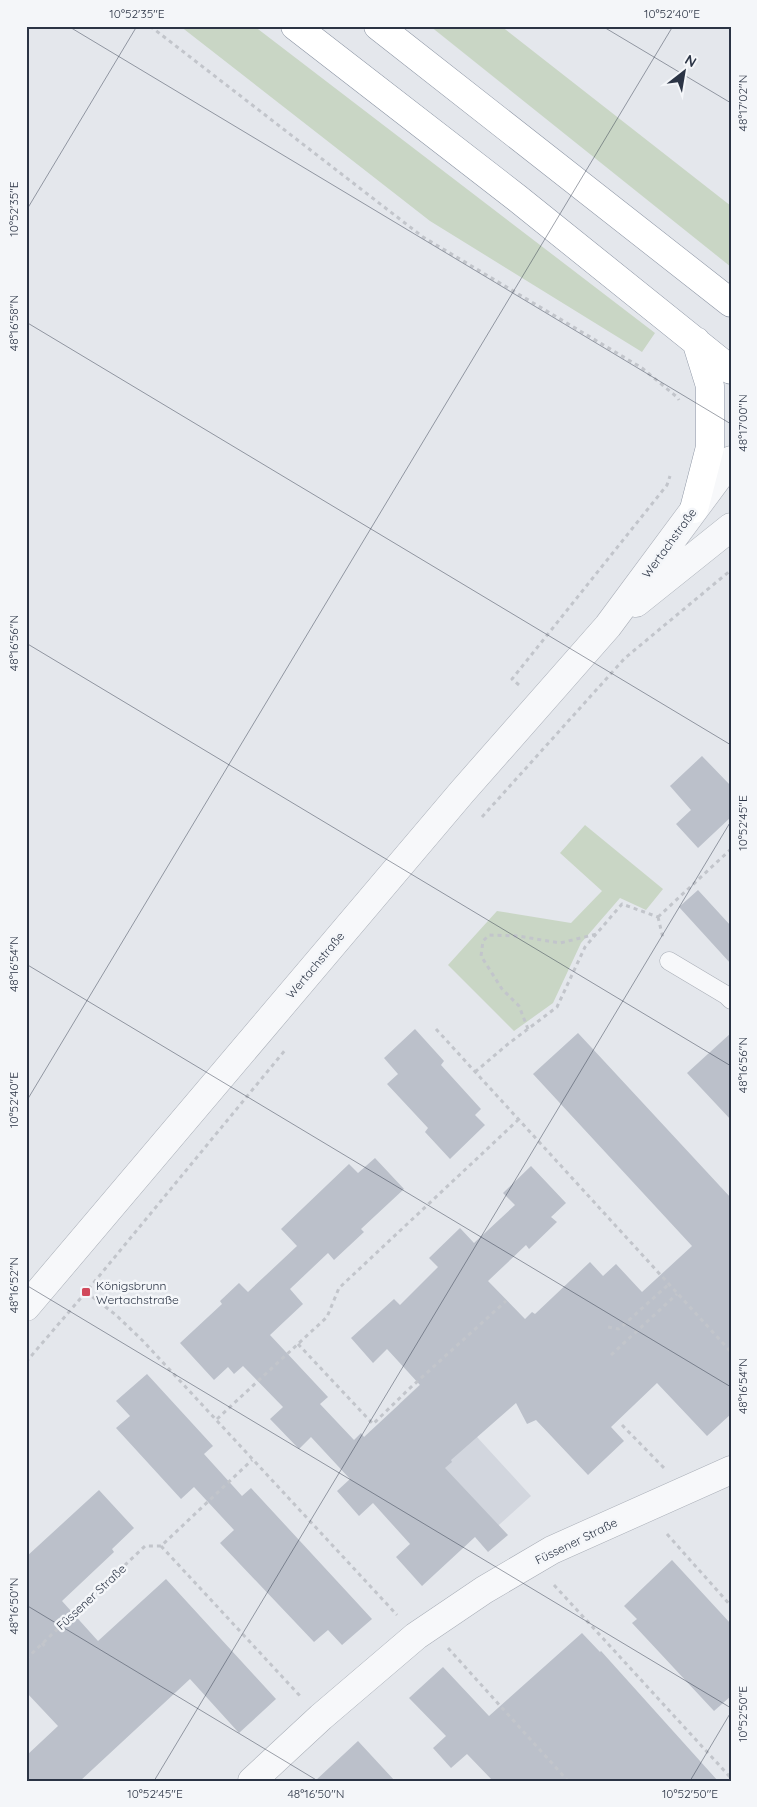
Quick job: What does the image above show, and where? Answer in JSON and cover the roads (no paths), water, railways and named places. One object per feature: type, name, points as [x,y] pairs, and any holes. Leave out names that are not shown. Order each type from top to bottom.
[{"type":"highway","points":[[295,26],[524,204],[731,370]]},
{"type":"highway","points":[[378,26],[731,303]]},
{"type":"highway","points":[[694,509],[710,447],[710,386],[696,341]]},
{"type":"street","name":"Wertachstraße","points":[[26,1307],[456,800],[608,626],[731,460]]},
{"type":"street","name":"Wertachstraße","points":[[608,626],[731,527]]},
{"type":"street","name":"Füssener Straße","points":[[252,1781],[321,1718],[422,1631],[484,1590],[552,1550],[731,1470]]},
{"type":"lane","points":[[669,961],[726,995],[731,1000]]},
{"type":"place","name":"Königsbrunn Wertachstraße","points":[[86,1292]]}]
